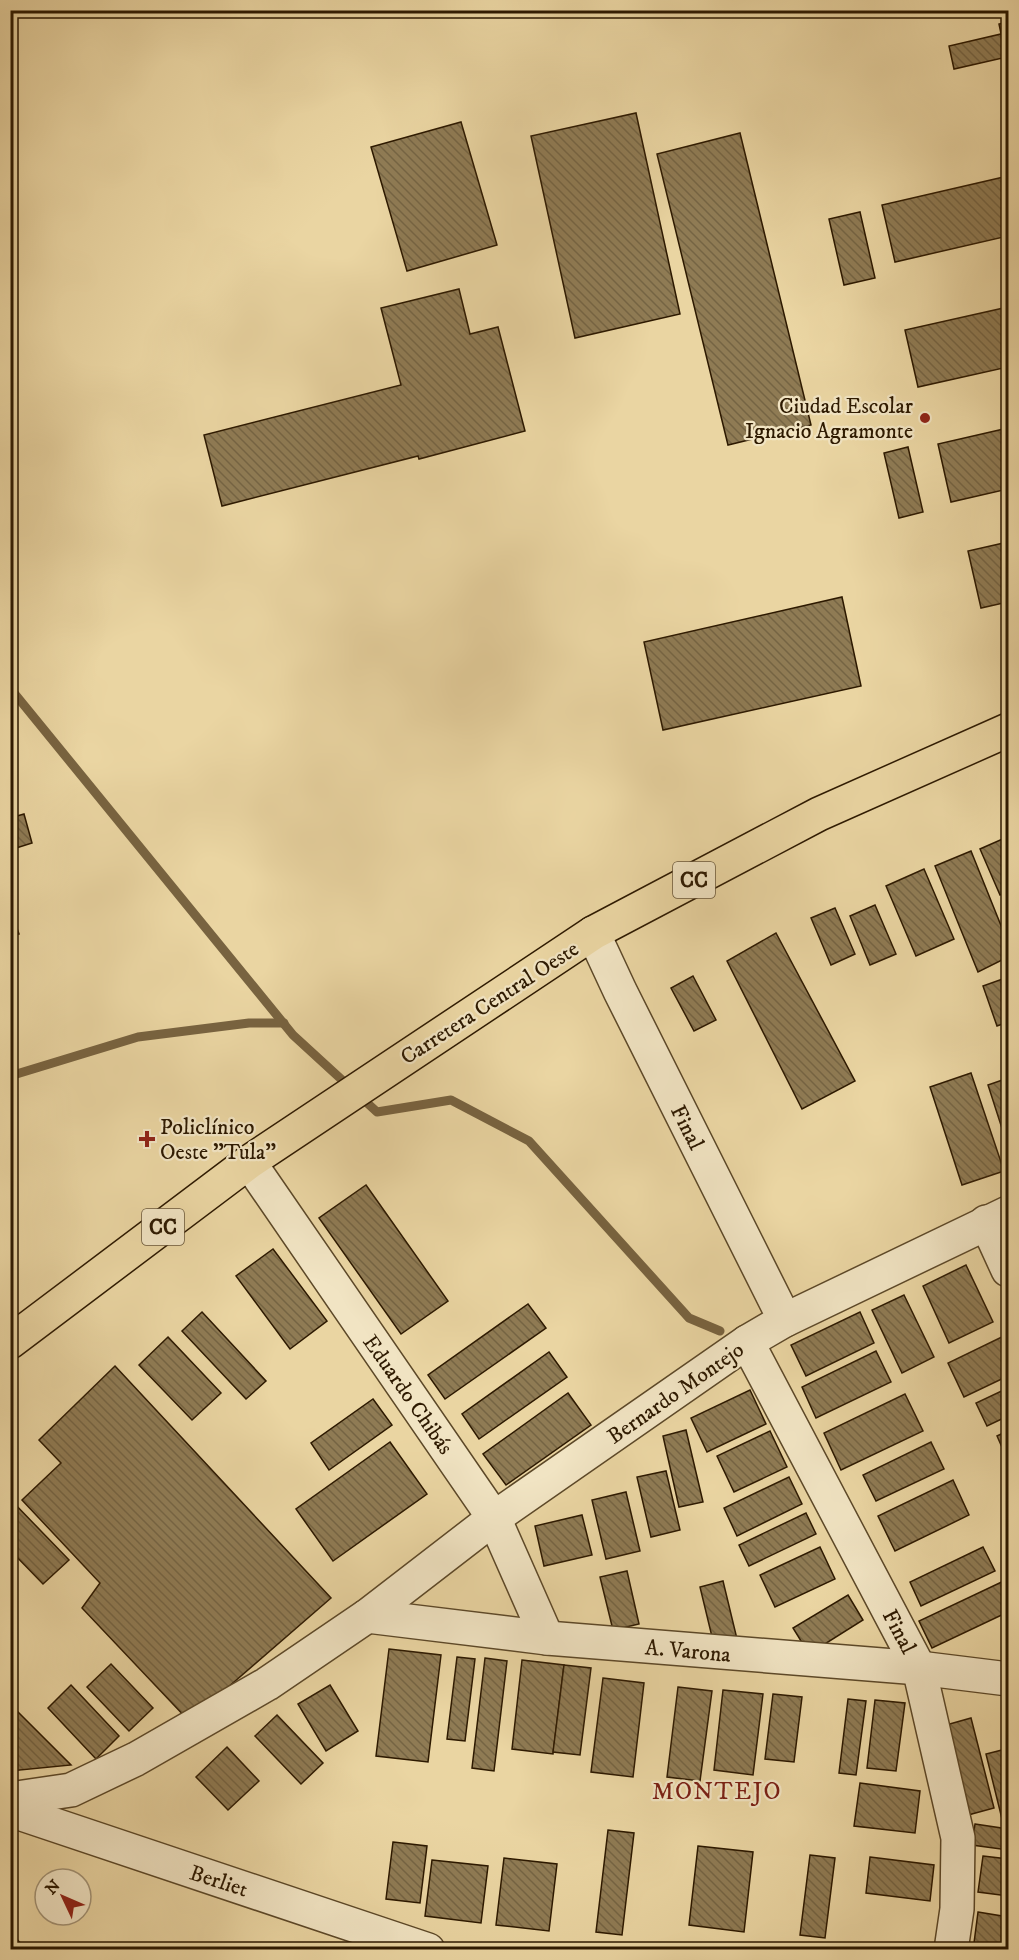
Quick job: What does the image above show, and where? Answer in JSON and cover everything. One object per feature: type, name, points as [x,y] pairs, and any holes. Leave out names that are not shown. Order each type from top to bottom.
[{"type":"main road","name":"Carretera Central Oeste","points":[[10,1342],[249,1162],[593,933],[819,814],[1008,730]]},
{"type":"street","name":"Final","points":[[593,933],[625,1002],[785,1320]]},
{"type":"street","name":"Eduardo Chibás","points":[[249,1162],[494,1518],[547,1638]]},
{"type":"street","name":"Bernardo Montejo","points":[[10,1799],[71,1790],[136,1759],[267,1684],[367,1616],[494,1518],[747,1341],[785,1320],[997,1218]]},
{"type":"street","points":[[997,1218],[1008,1270]]},
{"type":"street","name":"Final","points":[[747,1341],[919,1668],[958,1838],[957,1909],[951,1950]]},
{"type":"street","name":"A. Varona","points":[[367,1616],[547,1638],[919,1668],[1008,1679]]},
{"type":"street","name":"Berliet","points":[[10,1810],[428,1950]]},
{"type":"building","points":[[1008,22],[1008,67],[999,24]]},
{"type":"building","points":[[1001,34],[1007,57],[954,69],[949,46]]},
{"type":"building","points":[[636,113],[680,314],[575,338],[531,136]]},
{"type":"building","points":[[461,122],[497,245],[407,271],[371,147]]},
{"type":"building","points":[[740,133],[811,425],[728,445],[657,154]]},
{"type":"building","points":[[1008,176],[1008,236],[895,262],[882,205]]},
{"type":"building","points":[[860,212],[875,278],[844,285],[829,219]]},
{"type":"building","points":[[459,289],[470,334],[498,327],[525,431],[222,506],[204,435],[401,385],[381,308]]},
{"type":"building","points":[[1008,307],[1008,367],[918,387],[905,330]]},
{"type":"building","points":[[1008,428],[1008,489],[951,502],[938,444]]},
{"type":"building","points":[[908,447],[923,512],[899,518],[884,453]]},
{"type":"building","points":[[1008,542],[1008,602],[981,608],[968,551]]},
{"type":"building","points":[[842,597],[861,686],[663,730],[644,642]]},
{"type":"building","points":[[24,814],[32,843],[10,850],[10,818]]},
{"type":"building","points":[[1007,837],[1008,891],[1000,895],[980,849]]},
{"type":"building","points":[[971,851],[1008,943],[1008,957],[978,972],[935,866]]},
{"type":"building","points":[[924,869],[954,939],[916,956],[886,886]]},
{"type":"building","points":[[875,905],[896,954],[870,965],[850,916]]},
{"type":"building","points":[[835,908],[855,954],[831,965],[811,918]]},
{"type":"building","points":[[10,909],[19,934],[10,936]]},
{"type":"building","points":[[776,933],[855,1081],[802,1109],[727,961]]},
{"type":"building","points":[[693,976],[716,1020],[694,1031],[671,988]]},
{"type":"building","points":[[1008,977],[1008,1022],[997,1026],[983,986]]},
{"type":"building","points":[[971,1073],[1004,1171],[962,1185],[930,1087]]},
{"type":"building","points":[[1008,1078],[1008,1147],[988,1085]]},
{"type":"building","points":[[366,1185],[448,1301],[401,1334],[319,1218]]},
{"type":"building","points":[[273,1249],[327,1321],[290,1349],[236,1276]]},
{"type":"building","points":[[966,1265],[993,1322],[949,1343],[923,1286]]},
{"type":"building","points":[[904,1295],[934,1357],[902,1373],[872,1310]]},
{"type":"building","points":[[528,1304],[546,1328],[445,1399],[428,1375]]},
{"type":"building","points":[[202,1312],[266,1381],[246,1399],[182,1331]]},
{"type":"building","points":[[860,1312],[874,1343],[806,1376],[791,1345]]},
{"type":"building","points":[[1008,1334],[1008,1376],[964,1397],[948,1363]]},
{"type":"building","points":[[168,1337],[221,1393],[192,1420],[139,1365]]},
{"type":"building","points":[[876,1351],[891,1382],[816,1418],[802,1387]]},
{"type":"building","points":[[549,1352],[567,1377],[479,1439],[462,1414]]},
{"type":"building","points":[[115,1366],[331,1598],[189,1721],[82,1608],[100,1583],[22,1500],[61,1463],[39,1440]]},
{"type":"building","points":[[1008,1388],[1008,1416],[987,1426],[976,1403]]},
{"type":"building","points":[[750,1390],[766,1424],[707,1452],[691,1418]]},
{"type":"building","points":[[568,1393],[591,1425],[506,1485],[483,1454]]},
{"type":"building","points":[[905,1394],[923,1431],[841,1470],[824,1433]]},
{"type":"building","points":[[373,1399],[392,1425],[329,1470],[311,1443]]},
{"type":"building","points":[[686,1430],[703,1502],[679,1507],[663,1436]]},
{"type":"building","points":[[770,1431],[787,1467],[734,1492],[717,1456]]},
{"type":"building","points":[[1008,1431],[1008,1461],[997,1436]]},
{"type":"building","points":[[390,1442],[427,1494],[333,1561],[296,1509]]},
{"type":"building","points":[[931,1442],[944,1469],[876,1501],[863,1475]]},
{"type":"building","points":[[666,1471],[680,1530],[651,1537],[637,1477]]},
{"type":"building","points":[[789,1477],[802,1504],[737,1536],[724,1508]]},
{"type":"building","points":[[953,1480],[969,1515],[895,1551],[878,1516]]},
{"type":"building","points":[[626,1492],[640,1551],[606,1559],[592,1500]]},
{"type":"building","points":[[10,1499],[69,1560],[43,1584],[10,1550]]},
{"type":"building","points":[[806,1513],[816,1534],[749,1566],[739,1545]]},
{"type":"building","points":[[582,1515],[592,1555],[544,1566],[535,1526]]},
{"type":"building","points":[[820,1547],[835,1579],[775,1607],[760,1575]]},
{"type":"building","points":[[983,1547],[995,1571],[921,1606],[910,1582]]},
{"type":"building","points":[[627,1571],[639,1624],[613,1630],[600,1577]]},
{"type":"building","points":[[1008,1579],[1008,1612],[932,1648],[919,1621]]},
{"type":"building","points":[[723,1581],[737,1639],[714,1645],[700,1587]]},
{"type":"building","points":[[848,1595],[863,1620],[809,1654],[793,1628]]},
{"type":"building","points":[[389,1649],[441,1655],[428,1762],[376,1756]]},
{"type":"building","points":[[457,1657],[475,1659],[465,1741],[447,1739]]},
{"type":"building","points":[[485,1658],[507,1661],[494,1771],[472,1768]]},
{"type":"building","points":[[522,1660],[564,1665],[553,1754],[512,1749]]},
{"type":"building","points":[[111,1664],[153,1708],[129,1731],[87,1687]]},
{"type":"building","points":[[564,1665],[591,1668],[580,1755],[553,1752]]},
{"type":"building","points":[[603,1678],[644,1683],[633,1777],[591,1772]]},
{"type":"building","points":[[71,1685],[119,1736],[96,1759],[48,1708]]},
{"type":"building","points":[[330,1685],[358,1731],[326,1751],[298,1704]]},
{"type":"building","points":[[678,1687],[712,1691],[700,1781],[667,1777]]},
{"type":"building","points":[[723,1690],[763,1694],[753,1775],[714,1770]]},
{"type":"building","points":[[773,1694],[802,1697],[794,1762],[765,1759]]},
{"type":"building","points":[[848,1699],[866,1701],[856,1775],[839,1773]]},
{"type":"building","points":[[875,1700],[905,1703],[896,1771],[867,1768]]},
{"type":"building","points":[[10,1704],[71,1765],[10,1771]]},
{"type":"building","points":[[277,1715],[323,1763],[301,1784],[255,1736]]},
{"type":"building","points":[[971,1718],[994,1808],[968,1815],[946,1725]]},
{"type":"building","points":[[227,1747],[259,1781],[228,1810],[196,1777]]},
{"type":"building","points":[[1006,1749],[1008,1817],[1002,1819],[986,1754]]},
{"type":"building","points":[[860,1783],[920,1791],[915,1833],[854,1826]]},
{"type":"building","points":[[975,1824],[1008,1829],[1008,1850],[972,1845]]},
{"type":"building","points":[[608,1830],[634,1833],[622,1935],[596,1932]]},
{"type":"building","points":[[393,1842],[427,1846],[420,1903],[386,1899]]},
{"type":"building","points":[[698,1846],[753,1852],[744,1932],[689,1925]]},
{"type":"building","points":[[810,1855],[835,1858],[825,1938],[800,1935]]},
{"type":"building","points":[[983,1856],[1008,1859],[1008,1896],[978,1892]]},
{"type":"building","points":[[870,1857],[934,1865],[930,1901],[866,1893]]},
{"type":"building","points":[[504,1858],[557,1864],[549,1931],[496,1925]]},
{"type":"building","points":[[432,1860],[488,1866],[481,1923],[425,1916]]},
{"type":"building","points":[[978,1912],[1008,1917],[1008,1947],[974,1943]]},
{"type":"building","points":[[10,1932],[27,1950],[10,1950]]},
{"type":"waterway","points":[[10,688],[293,1035],[377,1112],[451,1100],[529,1141],[689,1318],[720,1331]]},
{"type":"waterway","points":[[10,1076],[138,1037],[249,1023],[284,1023]]},
{"type":"place","name":"Ciudad Escolar Ignacio Agramonte","points":[[925,418]]},
{"type":"place","name":"Policlínico Oeste \"Tula\"","points":[[147,1139]]},
{"type":"district","name":"MONTEJO","points":[[717,1791]]}]
